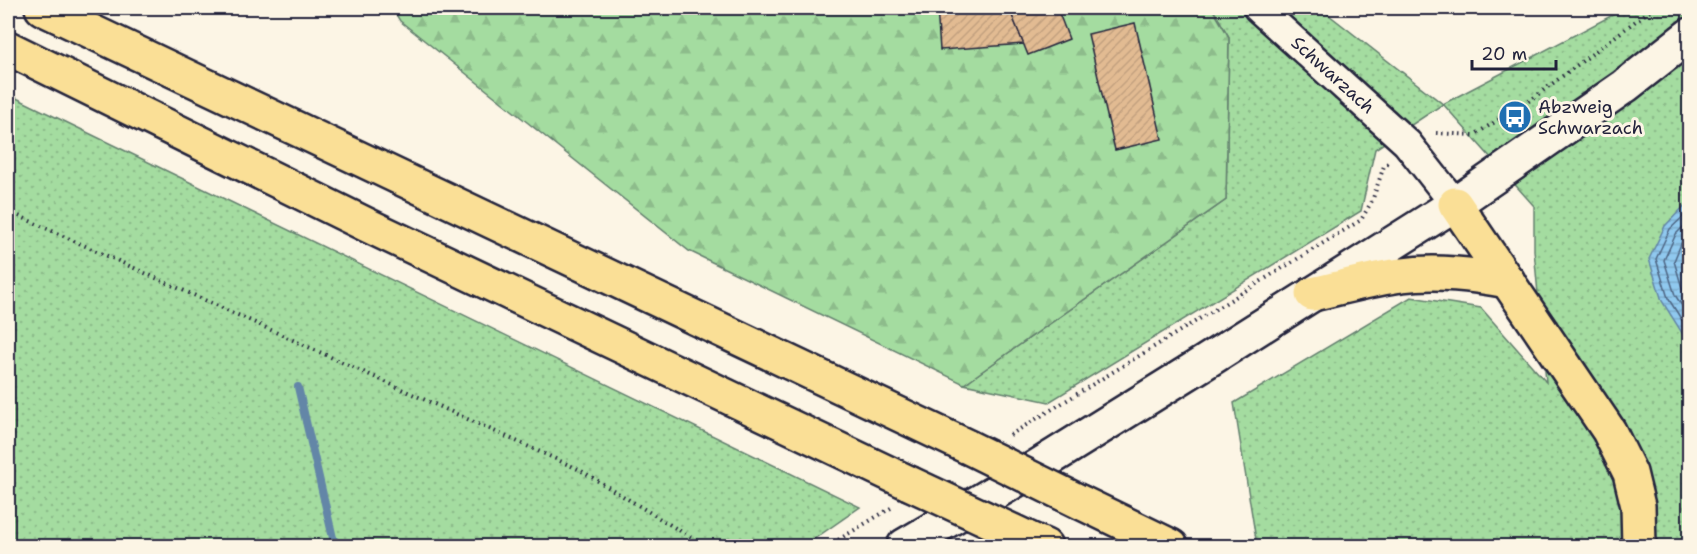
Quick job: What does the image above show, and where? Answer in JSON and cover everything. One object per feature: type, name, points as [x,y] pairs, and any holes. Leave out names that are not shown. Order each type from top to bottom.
[{"type":"highway","points":[[42,8],[968,447],[1171,546]]},
{"type":"highway","points":[[8,48],[904,493],[1035,542]]},
{"type":"highway","points":[[1455,204],[1609,431],[1630,473],[1638,506],[1637,541]]},
{"type":"highway","points":[[1312,294],[1402,275],[1444,273],[1508,281]]},
{"type":"main road","points":[[904,546],[1026,473],[1455,204],[1625,86],[1689,35]]},
{"type":"street","name":"Schwarzach","points":[[1258,8],[1407,143],[1455,204]]},
{"type":"path","points":[[1009,435],[1361,220],[1372,201],[1384,166],[1407,143],[1430,133],[1474,135],[1532,99],[1653,8]]},
{"type":"path","points":[[8,211],[580,470],[705,546]]},
{"type":"path","points":[[828,546],[904,493]]},
{"type":"green space","points":[[392,8],[1212,8],[1229,37],[1226,200],[964,384],[689,251],[400,21]]},
{"type":"green space","points":[[1212,8],[1320,8],[1443,104],[1375,149],[1361,211],[1049,402],[964,384],[1226,200],[1229,37]]},
{"type":"green space","points":[[1626,8],[1689,8],[1689,546],[1257,546],[1234,403],[1411,297],[1481,308],[1546,382],[1534,250],[1534,206],[1443,104]]},
{"type":"green space","points":[[8,94],[860,507],[804,546],[8,546]]},
{"type":"water","points":[[1689,201],[1689,344],[1662,301],[1649,259],[1665,226]]},
{"type":"building","points":[[937,8],[1009,8],[1024,44],[940,50]]},
{"type":"building","points":[[1009,8],[1057,8],[1069,39],[1028,55]]},
{"type":"building","points":[[1135,23],[1162,139],[1115,150],[1088,34]]},
{"type":"waterway","points":[[298,387],[333,538],[338,546]]},
{"type":"place","name":"Abzweig Schwarzach","points":[[1515,117]]}]
